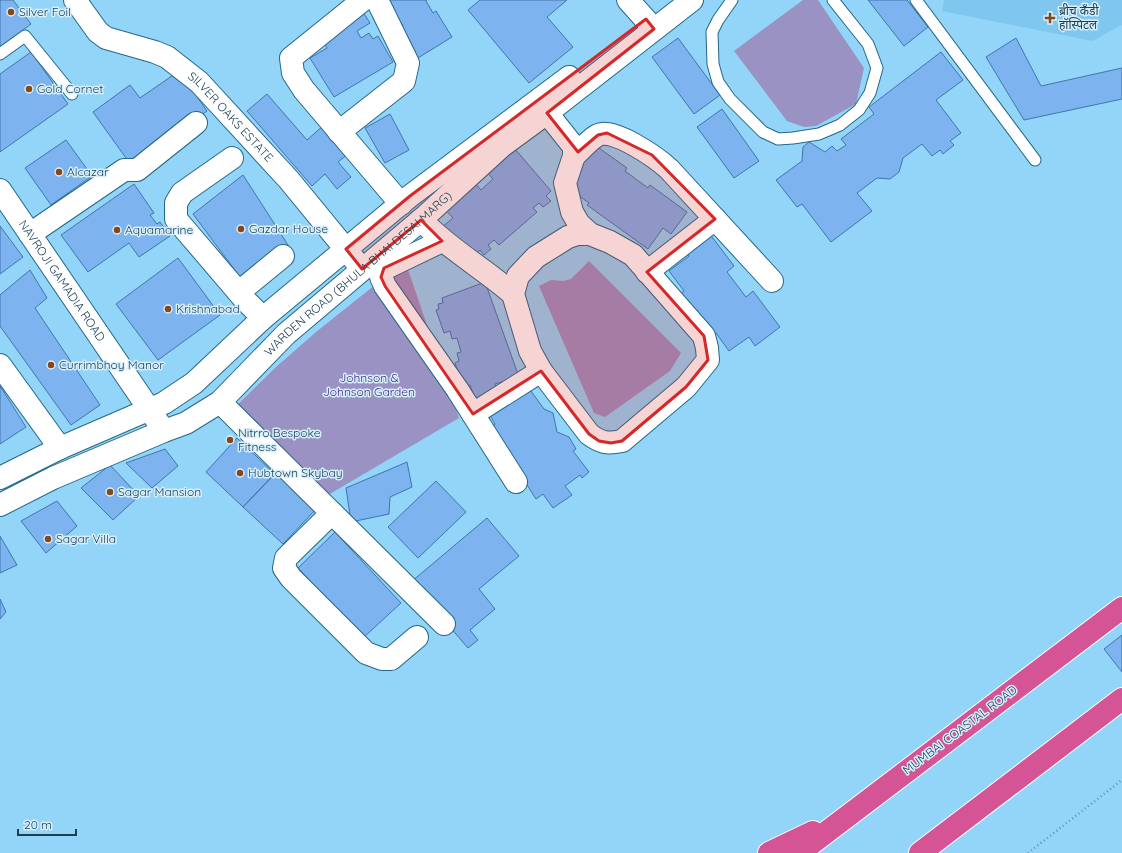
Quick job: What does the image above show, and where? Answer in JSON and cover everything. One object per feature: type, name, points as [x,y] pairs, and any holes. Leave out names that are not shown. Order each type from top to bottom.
[{"type":"highway","name":"MUMBAI COASTAL ROAD","points":[[799,853],[1122,608]]},
{"type":"highway","points":[[920,853],[1122,699]]},
{"type":"highway","points":[[769,853],[805,834],[841,821]]},
{"type":"street","name":"SILVER OAKS ESTATE","points":[[75,0],[98,32],[106,38],[155,52],[167,57],[199,82],[289,180],[362,269]]},
{"type":"street","points":[[363,0],[291,58],[293,73],[304,90],[401,204]]},
{"type":"street","points":[[339,132],[404,81],[407,73],[408,63],[377,0]]},
{"type":"street","points":[[628,0],[650,24]]},
{"type":"street","name":"WARDEN ROAD (BHULA BHAI DESAI MARG)","points":[[0,505],[53,478],[186,423],[220,402],[286,334],[421,220],[502,146],[546,113],[650,24],[668,0]]},
{"type":"street","name":"WARDEN ROAD (BHULA BHAI DESAI MARG)","points":[[0,478],[60,448],[164,403],[194,383],[263,318],[410,196],[650,24],[692,0]]},
{"type":"street","points":[[546,113],[574,147],[574,156],[565,183],[572,212],[578,224],[590,234],[610,242],[633,255],[704,336],[707,348],[708,360],[686,387],[622,440],[611,443],[599,441],[589,434],[541,371],[530,351],[513,294],[518,276],[536,257],[568,237],[577,234],[590,234]]},
{"type":"street","points":[[30,234],[124,170],[137,170],[196,123]]},
{"type":"street","points":[[574,156],[598,135],[607,133],[652,155],[661,161],[772,281]]},
{"type":"street","points":[[232,158],[182,193],[176,203],[176,219],[263,318]]},
{"type":"street","name":"NAVROJI GAMADIA ROAD","points":[[0,190],[150,408],[164,431]]},
{"type":"street","points":[[647,272],[715,219]]},
{"type":"street","points":[[421,220],[442,241],[497,280],[513,294]]},
{"type":"street","points":[[442,241],[384,269],[381,277],[385,286],[473,414],[516,482]]},
{"type":"street","points":[[239,292],[284,256]]},
{"type":"street","points":[[0,365],[60,448]]},
{"type":"street","points":[[473,414],[541,371]]},
{"type":"street","points":[[220,402],[444,624]]},
{"type":"street","points":[[332,513],[286,558],[284,568],[291,578],[366,653],[382,659],[391,659],[417,637]]},
{"type":"lane","points":[[732,0],[718,20],[712,32],[713,64],[718,82],[730,100],[763,132],[778,139],[819,134],[840,125],[859,110],[870,93],[877,68],[868,44],[833,0]]},
{"type":"lane","points":[[916,0],[1035,160]]},
{"type":"lane","points":[[0,54],[25,36],[72,94]]},
{"type":"path","points":[[1028,853],[1122,780]]},
{"type":"highlighted area","points":[[646,19],[654,29],[547,113],[578,152],[598,135],[607,133],[652,155],[715,219],[647,272],[704,336],[708,360],[686,387],[622,441],[611,443],[599,441],[589,434],[541,371],[473,414],[385,286],[381,277],[384,268],[442,241],[421,220],[362,269],[346,249],[410,196]]},
{"type":"shaded area","name":"ब्रीच कँडी हॉस्पिटल","points":[[944,0],[1122,0],[1122,25],[1092,41],[942,11]]},
{"type":"green space","points":[[803,0],[818,0],[864,68],[856,104],[816,126],[804,127],[787,121],[734,51]]},
{"type":"green space","name":"Johnson & Johnson Garden","points":[[405,261],[459,418],[323,498],[230,412],[276,367],[316,332]]},
{"type":"green space","points":[[589,261],[681,353],[670,371],[605,417],[594,413],[539,286],[551,280],[563,281],[571,279]]},
{"type":"building","name":"Silver Foil","points":[[0,0],[13,0],[31,24],[0,47]]},
{"type":"building","points":[[378,0],[427,0],[426,1],[433,13],[436,11],[452,37],[413,61],[397,30],[403,26],[396,15]]},
{"type":"building","points":[[480,0],[567,0],[547,17],[573,47],[529,83],[468,10]]},
{"type":"building","points":[[868,0],[907,0],[928,27],[904,46]]},
{"type":"building","points":[[363,12],[370,23],[357,31],[361,38],[369,33],[373,39],[378,36],[393,62],[334,97],[310,58],[327,48],[321,37]]},
{"type":"building","points":[[678,38],[720,95],[694,114],[652,57]]},
{"type":"building","points":[[1016,38],[1041,86],[1122,68],[1122,99],[1024,120],[986,57]]},
{"type":"building","name":"Gold Cornet","points":[[31,52],[68,104],[0,152],[0,74]]},
{"type":"building","points":[[941,52],[963,80],[936,100],[961,133],[950,141],[954,145],[943,154],[940,150],[932,156],[922,144],[903,158],[899,172],[890,179],[877,178],[857,193],[872,211],[831,242],[802,204],[797,207],[776,180],[802,161],[803,147],[809,142],[825,152],[832,146],[837,151],[846,145],[841,139],[874,114],[869,107]]},
{"type":"building","points":[[179,71],[207,111],[131,165],[93,112],[130,85],[140,98]]},
{"type":"building","points":[[267,94],[307,140],[324,125],[348,154],[338,162],[351,177],[337,189],[325,174],[312,186],[247,111]]},
{"type":"building","points":[[722,109],[759,161],[734,178],[697,127]]},
{"type":"building","points":[[390,114],[409,150],[385,163],[365,128]]},
{"type":"building","name":"Alcazar","points":[[66,140],[92,176],[51,205],[25,168]]},
{"type":"building","points":[[592,143],[627,168],[625,171],[648,188],[650,185],[687,212],[671,234],[663,228],[648,249],[587,205],[589,203],[568,188],[583,166],[578,162]]},
{"type":"building","points":[[515,149],[551,191],[546,196],[551,201],[543,207],[539,203],[533,208],[537,212],[499,245],[494,240],[488,245],[491,249],[484,255],[480,250],[473,256],[441,228],[453,218],[445,209],[475,183],[481,190],[493,179],[487,172]]},
{"type":"building","name":"Gazdar House","points":[[243,175],[288,245],[240,277],[193,214]]},
{"type":"building","name":"Aquamarine","points":[[134,184],[154,213],[150,215],[157,224],[160,222],[170,236],[139,257],[129,243],[88,272],[61,235]]},
{"type":"building","points":[[0,226],[23,257],[0,274]]},
{"type":"building","points":[[706,229],[734,266],[727,272],[746,297],[753,291],[780,327],[755,346],[749,337],[729,351],[716,333],[712,336],[680,294],[684,291],[669,271],[689,256],[684,249]]},
{"type":"building","name":"Krishnabad","points":[[178,258],[220,315],[158,360],[116,304]]},
{"type":"building","name":"Currimbhoy Manor","points":[[30,270],[47,298],[35,308],[100,405],[71,425],[0,326],[0,295]]},
{"type":"building","points":[[485,282],[519,377],[495,384],[499,395],[476,402],[470,385],[463,388],[455,363],[459,361],[457,353],[461,352],[457,338],[452,339],[450,331],[444,333],[436,310],[439,309],[438,304],[443,303],[442,298]]},
{"type":"building","points":[[0,386],[26,427],[0,444]]},
{"type":"building","points":[[528,387],[544,409],[553,413],[557,432],[569,437],[576,449],[573,451],[589,472],[582,478],[580,475],[565,486],[572,495],[553,508],[543,494],[536,499],[515,466],[489,432],[495,424],[488,412]]},
{"type":"building","name":"Hubtown Skybay","points":[[237,438],[275,474],[243,507],[206,472]]},
{"type":"building","points":[[165,449],[178,466],[152,488],[126,463]]},
{"type":"building","points":[[407,462],[412,487],[390,497],[389,514],[351,522],[346,488]]},
{"type":"building","name":"Sagar Mansion","points":[[110,465],[139,496],[113,520],[81,488]]},
{"type":"building","points":[[278,470],[318,507],[283,544],[243,507]]},
{"type":"building","points":[[436,481],[466,512],[418,558],[388,527]]},
{"type":"building","name":"Sagar Villa","points":[[57,501],[77,526],[46,553],[21,521]]},
{"type":"building","points":[[487,518],[519,556],[479,589],[495,609],[470,630],[478,640],[468,648],[411,582]]},
{"type":"building","points":[[335,532],[401,603],[363,638],[298,568]]},
{"type":"building","points":[[0,536],[17,565],[0,573]]},
{"type":"building","points":[[0,599],[6,612],[0,619]]},
{"type":"building","points":[[1122,635],[1122,672],[1104,649]]},
{"type":"place","name":"Silver Foil","points":[[11,12]]},
{"type":"place","name":"ब्रीच कँडी हॉस्पिटल","points":[[1050,18]]},
{"type":"place","name":"Gold Cornet","points":[[29,89]]},
{"type":"place","name":"Alcazar","points":[[59,172]]},
{"type":"place","name":"Gazdar House","points":[[241,229]]},
{"type":"place","name":"Aquamarine","points":[[117,230]]},
{"type":"place","name":"Krishnabad","points":[[168,309]]},
{"type":"place","name":"Currimbhoy Manor","points":[[51,365]]},
{"type":"place","name":"Nitrro Bespoke Fitness","points":[[230,440]]},
{"type":"place","name":"Hubtown Skybay","points":[[240,473]]},
{"type":"place","name":"Sagar Mansion","points":[[110,492]]},
{"type":"place","name":"Sagar Villa","points":[[48,539]]}]
